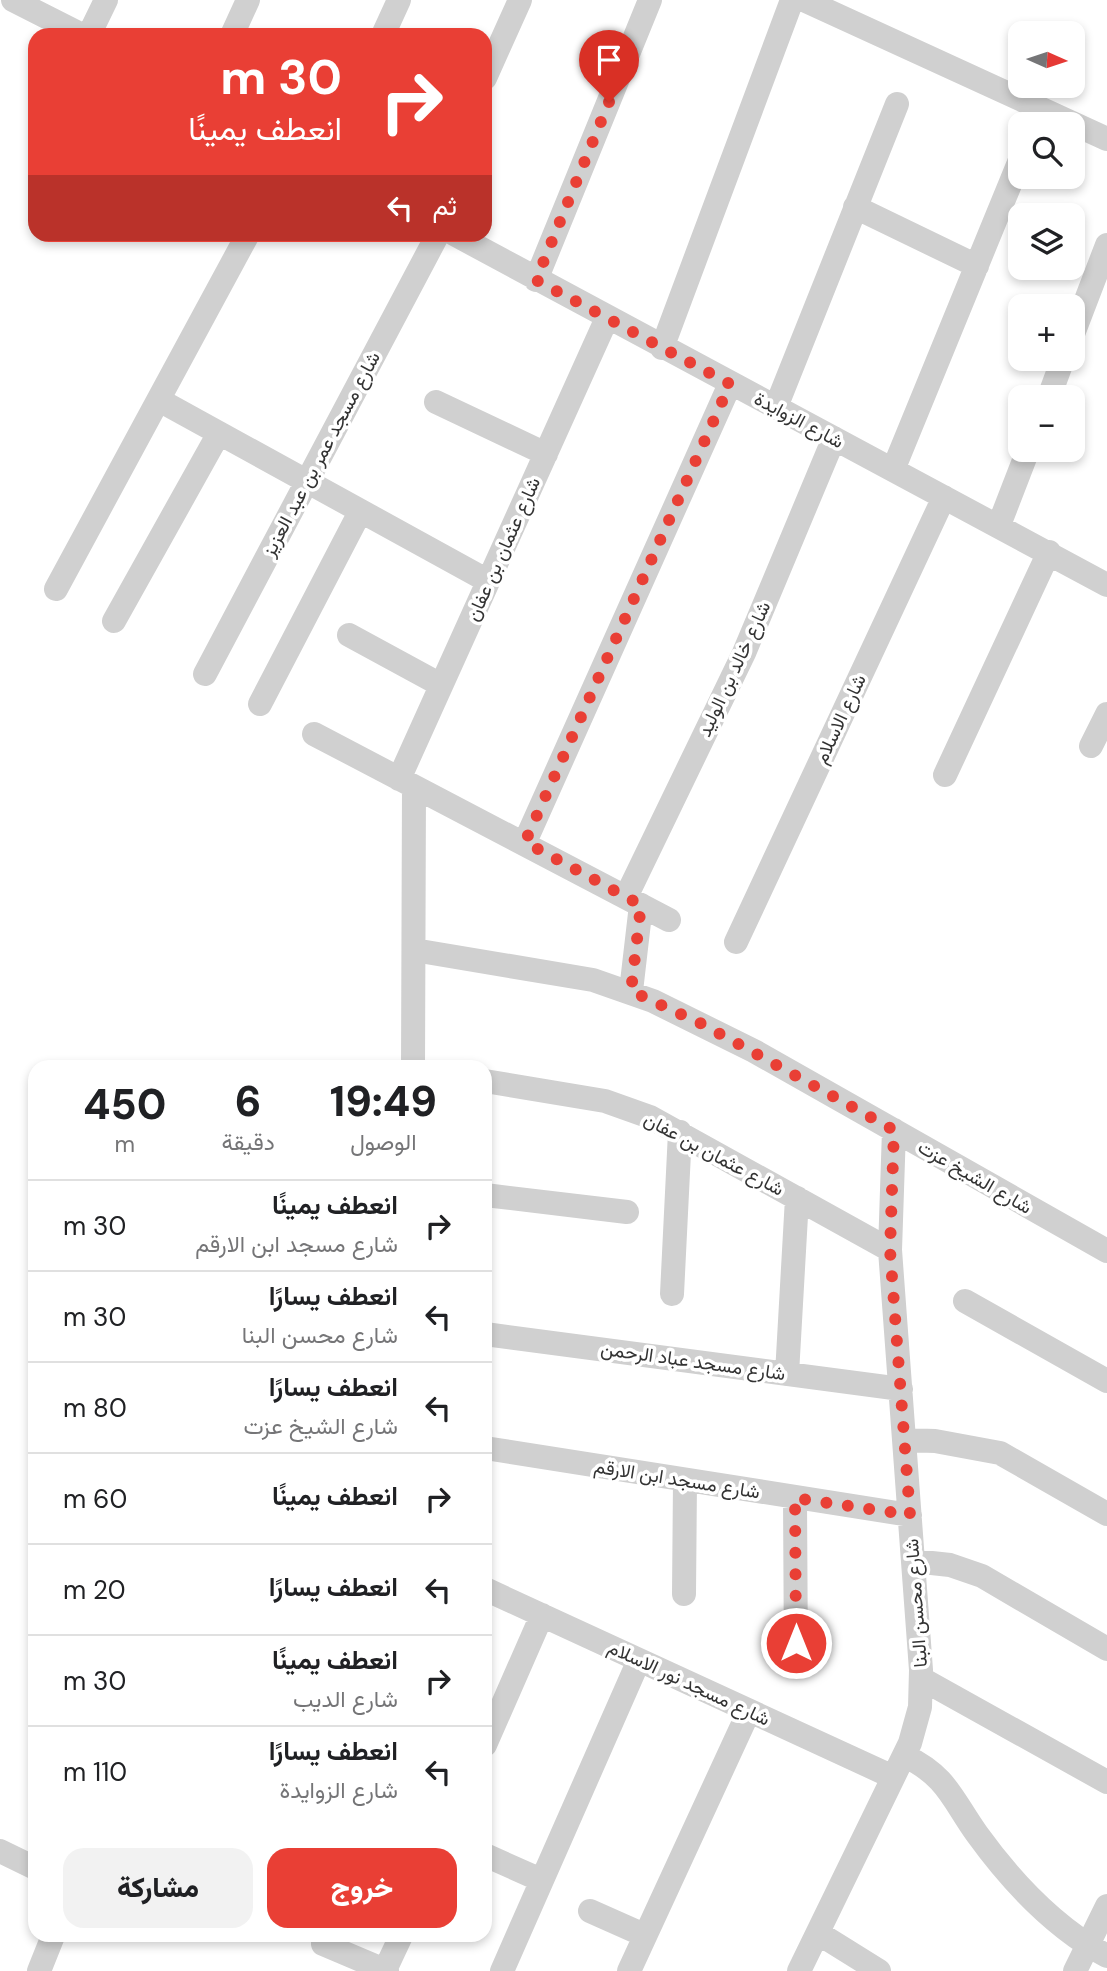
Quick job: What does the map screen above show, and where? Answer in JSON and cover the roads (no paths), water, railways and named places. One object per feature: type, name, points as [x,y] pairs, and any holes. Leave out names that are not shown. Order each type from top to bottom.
[{"type":"street","points":[[13,0],[68,28]]},
{"type":"street","points":[[92,28],[106,0]]},
{"type":"street","points":[[235,28],[248,0]]},
{"type":"street","points":[[386,28],[399,0]]},
{"type":"street","points":[[492,62],[520,0]]},
{"type":"street","points":[[536,280],[650,0]]},
{"type":"street","points":[[662,348],[792,0]]},
{"type":"street","points":[[804,0],[1107,139]]},
{"type":"street","points":[[776,407],[897,104]]},
{"type":"street","points":[[893,470],[1008,189]]},
{"type":"street","points":[[855,207],[977,266]]},
{"type":"street","points":[[56,589],[244,242]]},
{"type":"street","name":"شارع مسجد عمر بن عبد العزيز","points":[[205,674],[434,242]]},
{"type":"street","name":"شارع الزوايدة","points":[[468,242],[1107,584]]},
{"type":"street","points":[[1085,308],[1102,272],[1107,245]]},
{"type":"street","name":"شارع عثمان بن عفان","points":[[406,783],[441,685],[607,318]]},
{"type":"street","points":[[525,842],[730,384]]},
{"type":"street","points":[[159,400],[488,581]]},
{"type":"street","points":[[436,402],[546,454]]},
{"type":"street","points":[[114,621],[219,433]]},
{"type":"street","name":"شارع خالد بن الوليد","points":[[631,991],[634,901],[744,653],[834,439]]},
{"type":"street","points":[[999,525],[1023,462]]},
{"type":"street","name":"شارع الاسلام","points":[[736,942],[944,497]]},
{"type":"street","points":[[260,704],[360,512]]},
{"type":"street","points":[[945,775],[1049,552]]},
{"type":"street","points":[[349,635],[441,685]]},
{"type":"street","points":[[1091,746],[1107,714]]},
{"type":"street","points":[[314,734],[525,842],[669,920]]},
{"type":"street","points":[[406,783],[414,950],[414,1060]]},
{"type":"street","name":"شارع الشيخ عزت","points":[[414,950],[593,980],[631,991],[713,1029],[1107,1251]]},
{"type":"street","name":"شارع عثمان بن عفان","points":[[492,1082],[605,1101],[650,1117],[890,1250]]},
{"type":"street","name":"شارع محسن البنا","points":[[799,1971],[899,1767],[920,1707],[922,1679],[890,1250],[894,1130]]},
{"type":"street","points":[[672,1294],[680,1132]]},
{"type":"street","points":[[492,1196],[627,1212]]},
{"type":"street","points":[[788,1374],[797,1198]]},
{"type":"street","points":[[965,1301],[1107,1381]]},
{"type":"street","name":"شارع مسجد عباد الرحمن","points":[[492,1335],[901,1389]]},
{"type":"street","points":[[904,1440],[948,1443],[1000,1453],[1107,1514]]},
{"type":"street","name":"شارع مسجد ابن الارقم","points":[[492,1449],[910,1515]]},
{"type":"street","points":[[684,1594],[685,1481]]},
{"type":"street","points":[[795,1498],[796,1667]]},
{"type":"street","points":[[913,1561],[950,1565],[982,1576],[1107,1649]]},
{"type":"street","name":"شارع مسجد نور الاسلام","points":[[492,1592],[749,1711],[899,1767],[925,1766],[942,1780],[976,1833],[1017,1884],[1097,1951]]},
{"type":"street","points":[[492,1729],[542,1615]]},
{"type":"street","points":[[502,1971],[639,1660]]},
{"type":"street","points":[[922,1679],[1107,1782]]},
{"type":"street","points":[[629,1971],[749,1711]]},
{"type":"street","points":[[0,1851],[28,1865]]},
{"type":"street","points":[[492,1858],[541,1881]]},
{"type":"street","points":[[1075,1971],[1097,1951],[1107,1906]]},
{"type":"street","points":[[590,1911],[644,1935]]},
{"type":"street","points":[[818,1933],[878,1971]]},
{"type":"street","points":[[39,1971],[51,1942]]},
{"type":"street","points":[[323,1944],[386,1971],[398,1942]]}]
